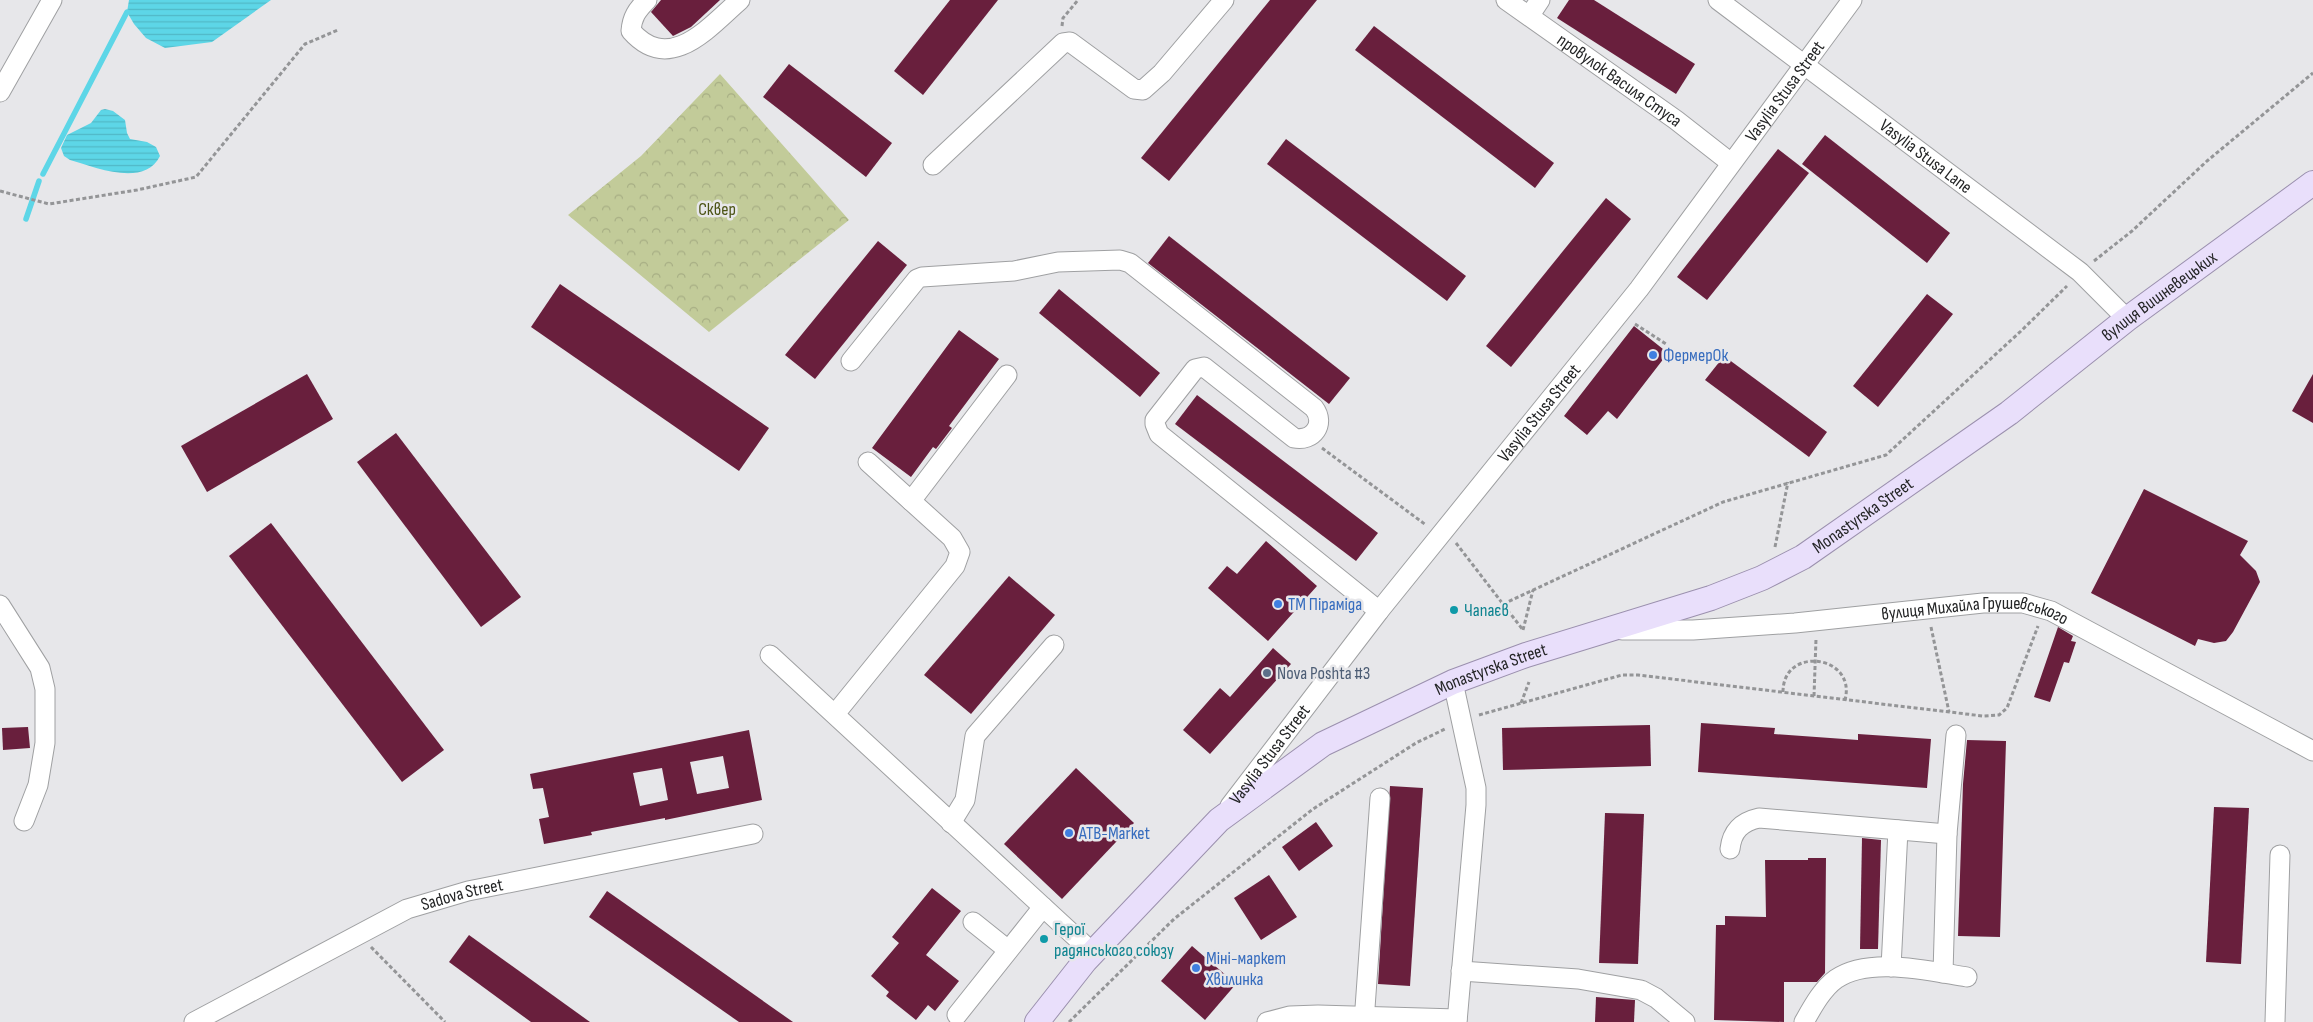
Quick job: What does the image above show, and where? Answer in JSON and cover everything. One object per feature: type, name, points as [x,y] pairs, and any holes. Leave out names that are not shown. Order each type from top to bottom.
[{"type":"main road","name":"вулиця Вишневецьких","points":[[2009,412],[2127,319],[2313,183]]},
{"type":"main road","name":"Monastyrska Street","points":[[1038,1022],[1093,953],[1219,820],[1323,744],[1453,682],[1526,655],[1711,598],[1762,578],[1803,557],[2009,412]]},
{"type":"street","points":[[0,92],[52,0]]},
{"type":"street","points":[[647,0],[638,9],[632,20],[631,31],[648,45],[663,48],[679,48],[693,41],[740,0]]},
{"type":"street","points":[[933,165],[1063,43],[1070,42],[1134,89],[1143,90],[1162,73],[1224,0]]},
{"type":"street","name":"провулок Василя Стуса","points":[[1506,0],[1535,8],[1731,163]]},
{"type":"street","name":"Vasylia Stusa Lane","points":[[1718,0],[1805,63],[2080,272],[2127,319]]},
{"type":"street","name":"Vasylia Stusa Street","points":[[1219,820],[1379,611],[1639,289],[1852,0]]},
{"type":"street","points":[[851,362],[917,279],[922,277],[1014,271],[1058,262],[1120,260],[1130,263],[1314,408],[1319,422],[1316,431],[1309,438],[1299,439],[1290,436],[1204,367],[1195,369],[1155,420],[1154,424],[1160,434],[1379,611]]},
{"type":"street","points":[[911,501],[1007,375]]},
{"type":"street","points":[[835,714],[959,559],[958,545],[952,538],[868,462]]},
{"type":"street","name":"вулиця Михайла Грушевського","points":[[1603,630],[1693,630],[1817,621],[1983,603],[2023,603],[2045,609],[2313,751]]},
{"type":"street","points":[[0,605],[40,668],[44,689],[45,743],[38,785],[24,821]]},
{"type":"street","points":[[950,823],[965,800],[975,736],[1054,645]]},
{"type":"street","points":[[770,656],[1093,953]]},
{"type":"street","points":[[1267,1022],[1290,1016],[1457,1020],[1476,788],[1453,682]]},
{"type":"street","points":[[1943,973],[1947,834],[1956,735]]},
{"type":"street","points":[[1364,1019],[1380,798]]},
{"type":"street","points":[[1730,849],[1731,840],[1741,824],[1759,818],[1947,834]]},
{"type":"street","points":[[1891,967],[1898,830]]},
{"type":"street","name":"Sadova Street","points":[[194,1022],[407,909],[468,891],[753,834]]},
{"type":"street","points":[[2275,1022],[2280,855]]},
{"type":"street","points":[[957,1015],[1043,907]]},
{"type":"street","points":[[973,922],[1008,950]]},
{"type":"street","points":[[1804,1022],[1834,980],[1859,969],[1891,967],[1967,977]]},
{"type":"street","points":[[1461,971],[1578,979],[1641,990],[1656,998],[1685,1022]]},
{"type":"path","points":[[1063,43],[1063,18],[1078,0]]},
{"type":"path","points":[[0,190],[49,204],[137,190],[196,177],[305,44],[338,30]]},
{"type":"path","points":[[1606,330],[1639,324],[1666,344]]},
{"type":"path","points":[[1309,438],[1443,532],[1523,630],[1533,590]]},
{"type":"path","points":[[1503,604],[1723,502],[1886,455]]},
{"type":"path","points":[[1775,548],[1788,482]]},
{"type":"path","points":[[1927,609],[1949,712]]},
{"type":"path","points":[[1069,1022],[1174,919],[1313,809],[1416,743],[1462,721],[1622,675],[1638,675],[1949,712],[1999,715],[2007,708],[2045,609]]},
{"type":"path","points":[[1814,696],[1817,621]]},
{"type":"path","points":[[1783,692],[1784,682],[1792,670],[1804,662],[1816,660],[1832,665],[1842,676],[1846,689],[1845,700]]},
{"type":"path","points":[[1521,703],[1529,682]]},
{"type":"path","points":[[358,934],[445,1022]]},
{"type":"green space","name":"Сквер","points":[[720,74],[849,220],[709,332],[568,215],[641,156]]},
{"type":"water","points":[[129,0],[271,0],[212,42],[165,48],[146,38],[134,24],[127,12]]},
{"type":"water","points":[[101,110],[113,111],[125,120],[130,139],[147,142],[156,147],[160,156],[153,166],[143,171],[118,173],[70,160],[64,156],[61,148],[67,135],[91,123]]},
{"type":"building","points":[[661,0],[720,0],[691,27],[673,36],[651,12]]},
{"type":"building","points":[[950,0],[998,0],[923,95],[894,71]]},
{"type":"building","points":[[1270,0],[1317,0],[1169,181],[1141,158]]},
{"type":"building","points":[[1569,0],[1594,0],[1695,64],[1676,94],[1557,18]]},
{"type":"building","points":[[1374,26],[1554,163],[1535,188],[1355,50]]},
{"type":"building","points":[[789,64],[892,143],[866,177],[763,97]]},
{"type":"building","points":[[1825,135],[1950,233],[1927,263],[1802,164]]},
{"type":"building","points":[[1286,139],[1466,276],[1447,301],[1267,164]]},
{"type":"building","points":[[1778,149],[1809,173],[1707,300],[1677,277]]},
{"type":"building","points":[[1606,198],[1631,219],[1511,367],[1486,346]]},
{"type":"building","points":[[1169,236],[1350,378],[1329,404],[1148,263]]},
{"type":"building","points":[[878,241],[907,265],[815,379],[785,355]]},
{"type":"building","points":[[560,284],[769,428],[739,471],[531,327]]},
{"type":"building","points":[[1059,289],[1160,373],[1140,397],[1039,313]]},
{"type":"building","points":[[1927,294],[1953,314],[1878,407],[1853,386]]},
{"type":"building","points":[[1634,326],[1668,353],[1617,419],[1608,411],[1587,435],[1564,416]]},
{"type":"building","points":[[959,330],[999,359],[949,426],[952,428],[936,449],[933,447],[911,477],[872,448]]},
{"type":"building","points":[[1724,356],[1827,432],[1809,457],[1705,380]]},
{"type":"building","points":[[307,374],[333,419],[207,492],[181,446]]},
{"type":"building","points":[[2313,374],[2313,423],[2292,411]]},
{"type":"building","points":[[1197,395],[1378,533],[1356,561],[1175,424]]},
{"type":"building","points":[[396,433],[521,597],[481,627],[357,462]]},
{"type":"building","points":[[2144,489],[2248,541],[2240,555],[2256,571],[2260,582],[2233,632],[2226,641],[2214,643],[2198,639],[2195,646],[2091,593]]},
{"type":"building","points":[[271,523],[444,750],[402,782],[229,556]]},
{"type":"building","points":[[1266,541],[1317,586],[1268,641],[1208,588],[1227,566],[1237,574]]},
{"type":"building","points":[[1009,576],[1055,615],[971,714],[924,675]]},
{"type":"building","points":[[2058,627],[2073,636],[2071,641],[2076,642],[2069,663],[2064,662],[2050,702],[2034,697]]},
{"type":"building","points":[[1273,648],[1291,664],[1210,754],[1183,730],[1220,688],[1230,697]]},
{"type":"building","points":[[1701,723],[1775,728],[1774,734],[1858,740],[1858,734],[1931,739],[1927,788],[1698,772]]},
{"type":"building","points":[[1650,725],[1651,766],[1503,770],[1502,728]]},
{"type":"building","points":[[28,727],[30,748],[3,750],[2,728]]},
{"type":"building","points":[[749,730],[762,800],[665,820],[665,818],[591,832],[592,835],[544,844],[539,819],[549,817],[543,788],[533,789],[530,774]],"holes":[[[723,756],[729,788],[697,794],[690,762]],[[662,768],[668,800],[640,806],[633,773]]]},
{"type":"building","points":[[1967,740],[2006,741],[2000,937],[1958,936],[1963,784]]},
{"type":"building","name":"ATB-Market","points":[[1076,768],[1134,823],[1062,899],[1004,844]]},
{"type":"building","points":[[1390,786],[1423,788],[1410,986],[1378,984]]},
{"type":"building","points":[[2214,807],[2249,808],[2241,964],[2206,962]]},
{"type":"building","points":[[1605,813],[1644,814],[1638,964],[1599,963]]},
{"type":"building","points":[[1316,822],[1333,846],[1299,871],[1282,847]]},
{"type":"building","points":[[1862,838],[1881,840],[1878,949],[1860,949]]},
{"type":"building","points":[[1808,858],[1826,858],[1825,973],[1817,982],[1784,982],[1784,1022],[1714,1020],[1716,925],[1725,925],[1725,916],[1766,917],[1765,860],[1808,860]]},
{"type":"building","points":[[1269,875],[1297,917],[1261,940],[1234,898]]},
{"type":"building","points":[[932,888],[961,911],[926,955],[959,981],[935,1011],[928,1005],[916,1020],[886,996],[889,992],[871,976],[899,943],[892,937]]},
{"type":"building","points":[[607,891],[793,1022],[739,1022],[589,917]]},
{"type":"building","points":[[469,935],[590,1022],[531,1022],[449,962]]},
{"type":"building","points":[[1192,946],[1236,984],[1205,1020],[1161,981]]},
{"type":"building","points":[[1596,997],[1635,1000],[1634,1022],[1595,1022]]},
{"type":"waterway","points":[[43,174],[127,12]]},
{"type":"waterway","points":[[26,219],[39,181]]},
{"type":"place","name":"ФермерОк","points":[[1653,355]]},
{"type":"place","name":"ТМ Піраміда","points":[[1278,604]]},
{"type":"place","name":"Чапаєв","points":[[1454,610]]},
{"type":"place","name":"Nova Poshta #3","points":[[1267,673]]},
{"type":"place","name":"ATB-Market","points":[[1069,833]]},
{"type":"place","name":"Герої радянського союзу","points":[[1044,939]]},
{"type":"place","name":"Міні-маркет Хвилинка","points":[[1196,968]]}]
